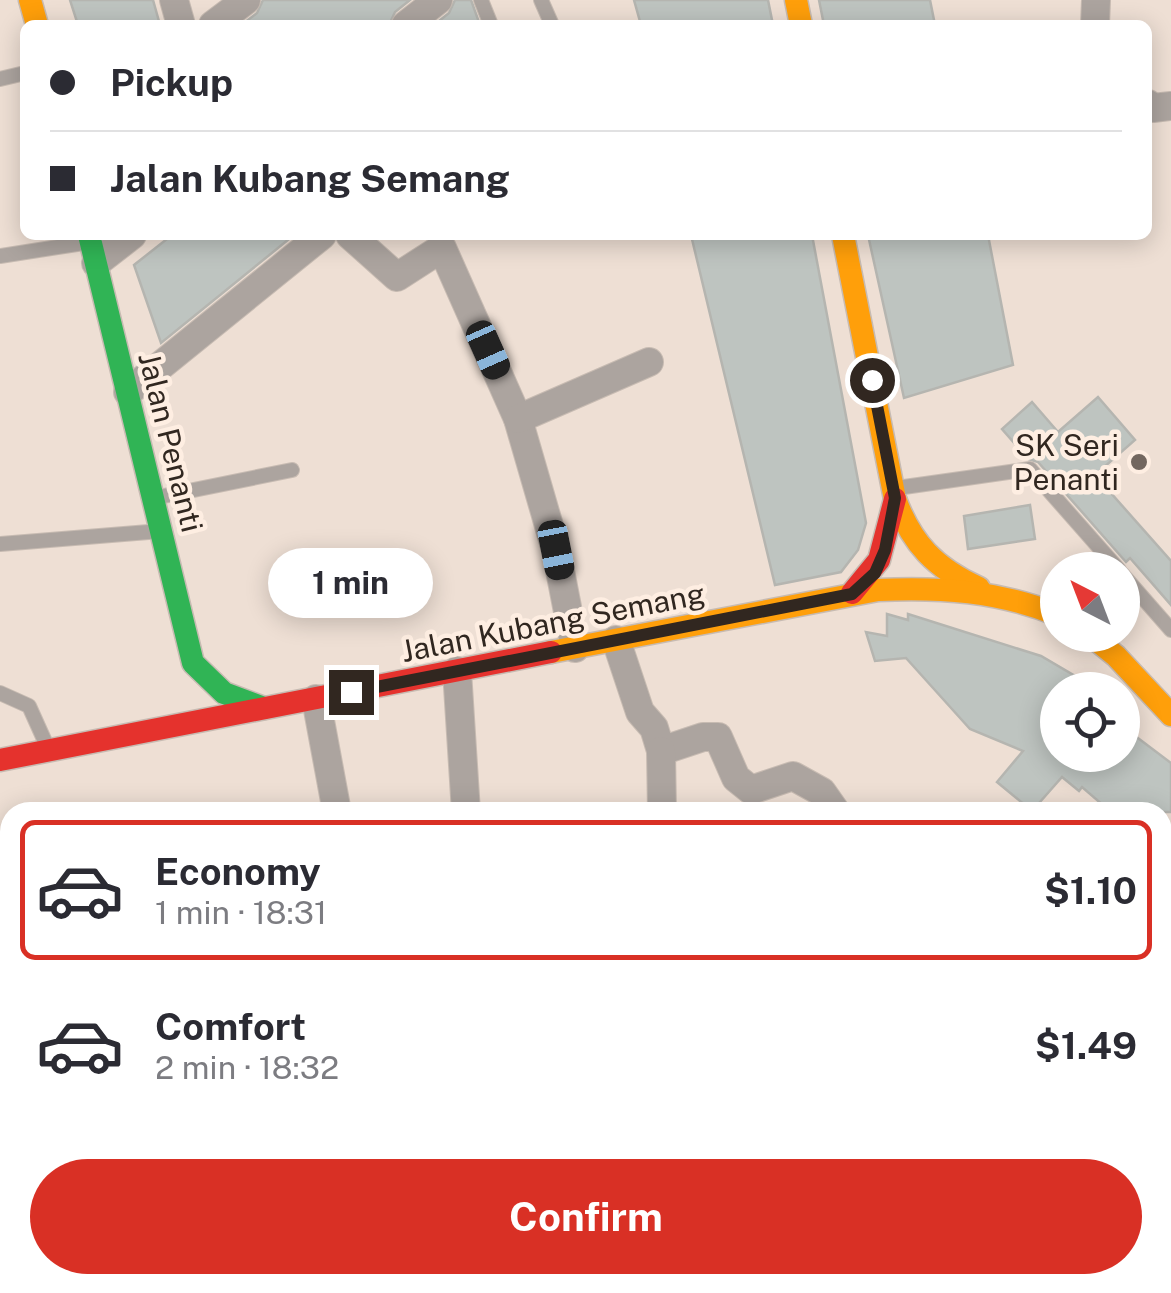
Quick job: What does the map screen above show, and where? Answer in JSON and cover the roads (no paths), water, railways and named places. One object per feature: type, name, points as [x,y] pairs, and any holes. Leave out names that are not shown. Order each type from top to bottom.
[{"type":"main road","points":[[844,240],[894,494],[907,532],[929,561],[951,577],[998,596]]},
{"type":"main road","name":"Jalan Penanti","points":[[92,247],[193,663]]},
{"type":"main road","points":[[852,594],[875,573],[885,550],[894,494]]},
{"type":"main road","name":"Jalan Kubang Semang","points":[[0,760],[852,594],[902,588],[998,596],[1040,606]]},
{"type":"main road","points":[[1111,652],[1171,714]]},
{"type":"main road","points":[[134,734],[164,716],[193,663],[222,694],[266,709]]},
{"type":"street","points":[[220,20],[246,0]]},
{"type":"street","points":[[412,20],[438,0]]},
{"type":"street","points":[[128,392],[316,240]]},
{"type":"street","points":[[356,240],[397,277],[442,248],[518,419],[556,550],[575,648]]},
{"type":"street","points":[[518,419],[649,362]]},
{"type":"street","points":[[616,640],[640,712],[654,728],[661,751],[662,802]]},
{"type":"street","points":[[457,672],[465,802]]},
{"type":"street","points":[[316,699],[334,802]]},
{"type":"street","points":[[661,751],[703,737],[718,738],[736,778],[751,790],[792,776],[822,792],[829,802]]},
{"type":"lane","points":[[0,256],[92,247]]},
{"type":"lane","points":[[894,494],[1030,468],[1103,552]]},
{"type":"lane","points":[[153,498],[292,470]]},
{"type":"lane","points":[[0,544],[161,530]]},
{"type":"lane","points":[[1140,595],[1171,630]]},
{"type":"lane","points":[[0,693],[29,706],[50,752]]},
{"type":"place","name":"SK Seri Penanti","points":[[1139,462]]}]
